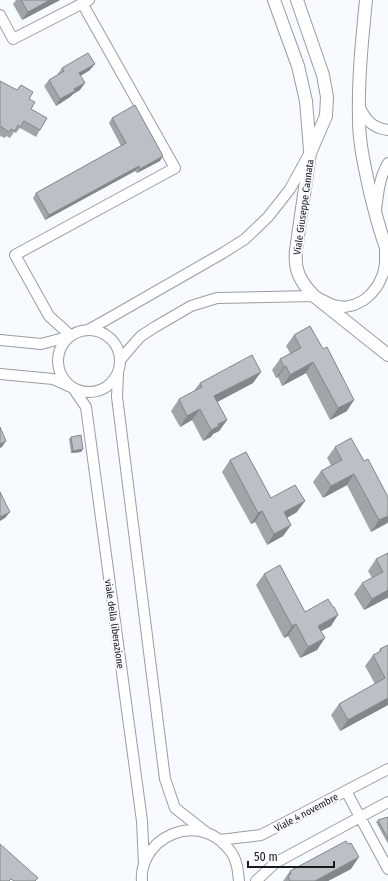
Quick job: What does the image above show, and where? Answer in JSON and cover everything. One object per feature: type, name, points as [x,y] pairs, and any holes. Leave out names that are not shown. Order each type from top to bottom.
[{"type":"street","points":[[0,340],[41,344],[88,330],[223,253],[245,239],[268,217],[290,189],[310,152],[306,101],[298,66],[274,0]]},
{"type":"street","name":"Viale Giuseppe Cannata","points":[[296,0],[322,75],[327,97],[326,116],[310,152],[295,261],[299,278],[314,296],[388,355]]},
{"type":"street","points":[[121,359],[146,333],[191,306],[217,298],[314,296],[333,305],[344,307],[354,305],[364,300],[378,285],[383,274],[386,249],[366,176],[360,145],[360,62],[366,0]]},
{"type":"street","points":[[0,15],[13,39],[86,2],[175,168],[15,255],[49,316],[71,336]]},
{"type":"street","points":[[359,106],[367,120],[372,125],[388,130]]},
{"type":"street","points":[[376,215],[380,181],[388,163]]},
{"type":"street","points":[[88,330],[98,331],[110,338],[118,350],[121,359],[118,374],[117,397],[165,779],[175,808],[207,833],[220,840],[232,852],[238,868],[239,881]]},
{"type":"street","points":[[71,336],[64,343],[59,352],[58,362],[60,372],[65,381],[73,388]]},
{"type":"street","points":[[0,374],[53,379],[83,392],[93,393],[104,390],[112,383],[118,374]]},
{"type":"street","name":"viale della liberazione","points":[[73,388],[86,408],[142,821],[141,876]]},
{"type":"street","name":"Viale 4 novembre","points":[[220,840],[261,835],[388,769]]},
{"type":"street","points":[[346,791],[388,869]]},
{"type":"street","points":[[256,881],[275,863],[388,802]]},
{"type":"street","points":[[141,876],[150,851],[162,839],[176,832],[191,830],[207,833]]},
{"type":"building","points":[[21,0],[50,0],[28,12]]},
{"type":"building","points":[[88,53],[95,64],[79,73],[85,83],[74,89],[75,91],[60,99],[49,80],[64,71],[62,68]]},
{"type":"building","points":[[0,81],[17,90],[21,85],[33,92],[29,99],[35,102],[31,109],[47,118],[40,130],[24,121],[20,127],[18,125],[15,131],[11,129],[9,132],[0,126]]},
{"type":"building","points":[[135,105],[163,156],[140,169],[139,166],[49,215],[36,193],[126,143],[112,118]]},
{"type":"building","points":[[310,326],[323,349],[327,347],[354,400],[338,408],[313,362],[290,375],[286,366],[284,367],[280,359],[301,348],[294,335]]},
{"type":"building","points":[[252,355],[261,372],[214,396],[227,420],[218,424],[219,426],[211,430],[200,409],[187,416],[179,399],[202,387],[200,383]]},
{"type":"building","points":[[0,427],[6,441],[0,444]]},
{"type":"building","points":[[81,435],[83,449],[73,451],[71,437]]},
{"type":"building","points":[[351,438],[364,461],[368,459],[388,497],[388,516],[379,520],[354,474],[331,486],[321,471],[342,460],[335,447]]},
{"type":"building","points":[[246,452],[271,498],[295,485],[305,501],[284,512],[291,525],[274,534],[262,511],[258,513],[230,460]]},
{"type":"building","points":[[0,492],[10,512],[0,517]]},
{"type":"building","points":[[388,553],[388,590],[372,599],[362,583],[383,572],[376,559]]},
{"type":"building","points":[[280,565],[305,612],[328,599],[338,615],[318,626],[325,638],[308,647],[296,624],[292,626],[264,574]]},
{"type":"building","points":[[388,645],[388,698],[348,720],[339,704],[385,678],[373,655]]},
{"type":"building","points":[[388,817],[388,839],[378,820]]},
{"type":"building","points":[[346,841],[348,844],[351,843],[359,857],[315,881],[290,881],[288,876],[291,874],[290,871]]},
{"type":"building","points":[[0,844],[38,878],[35,881],[14,881],[11,879],[9,881],[0,881]]}]
